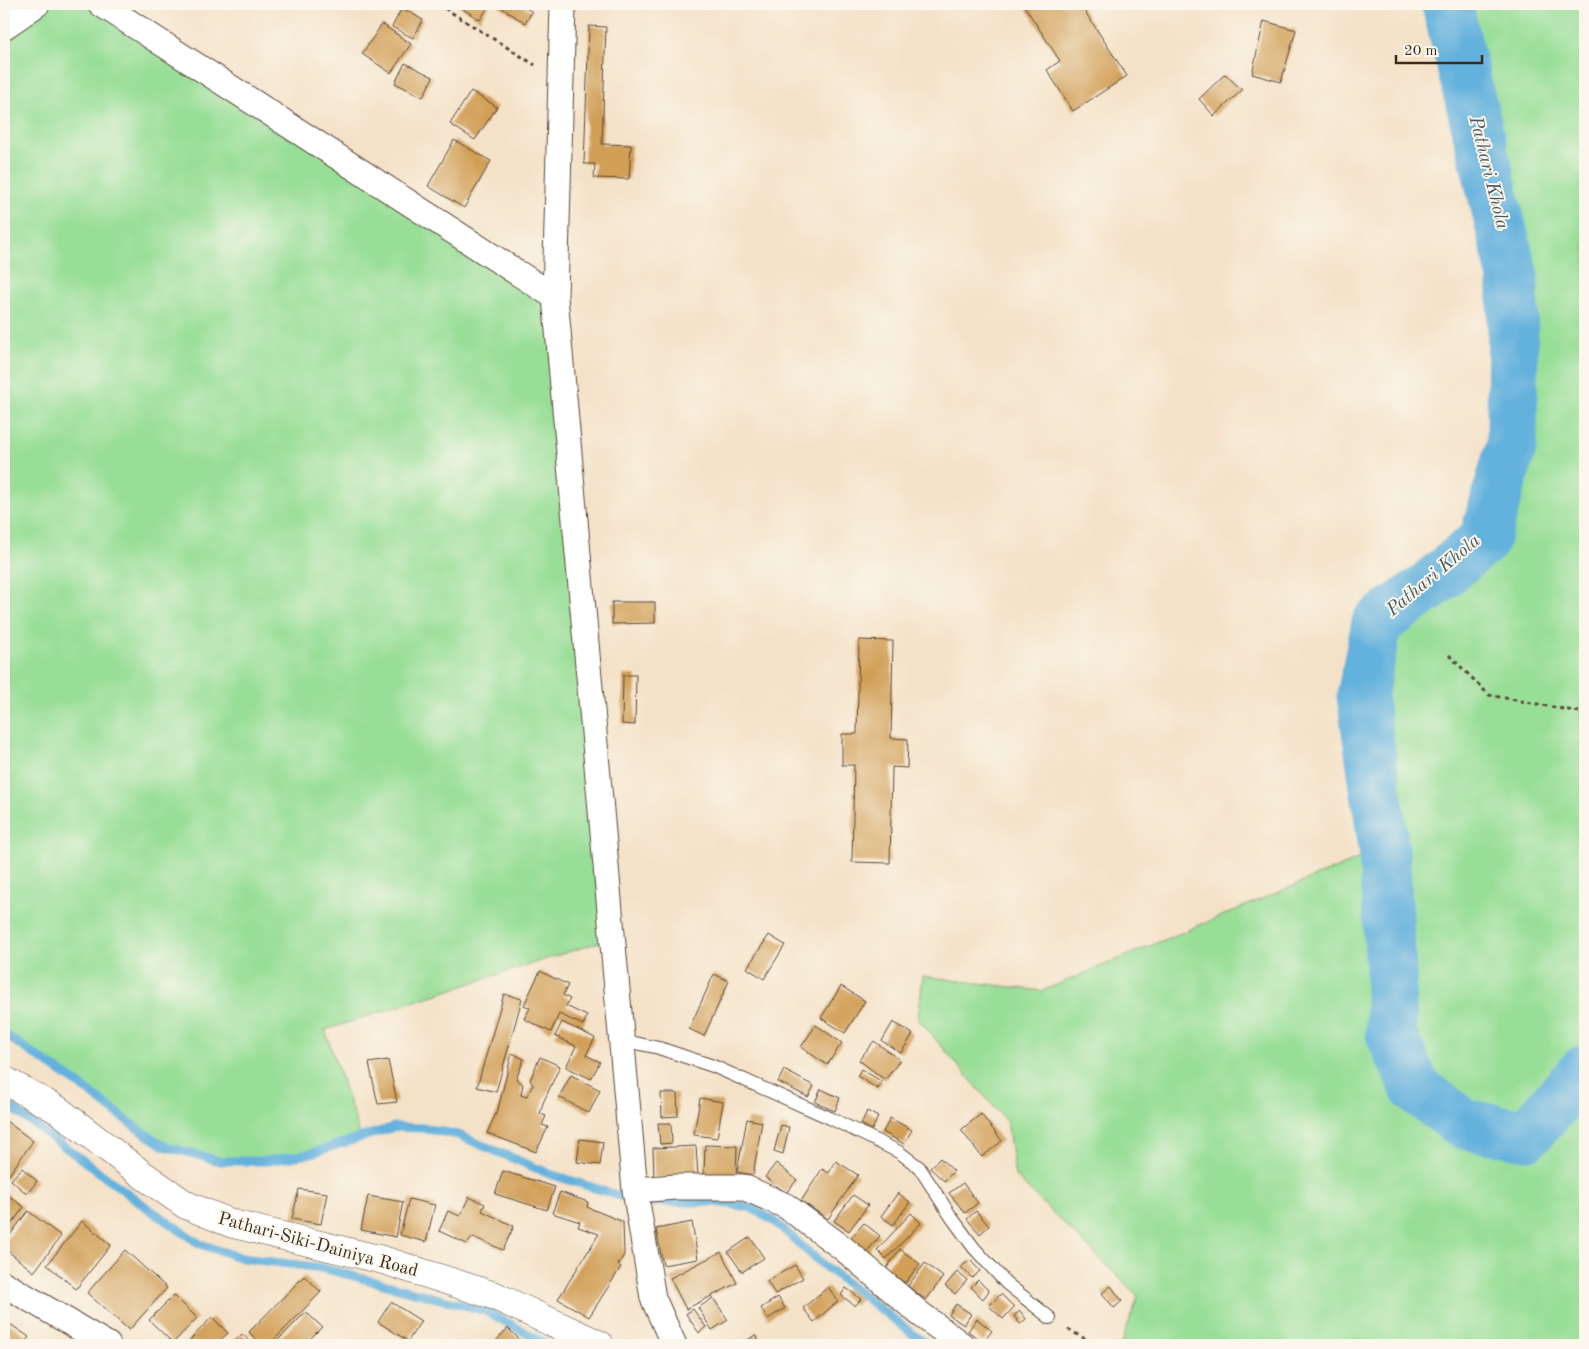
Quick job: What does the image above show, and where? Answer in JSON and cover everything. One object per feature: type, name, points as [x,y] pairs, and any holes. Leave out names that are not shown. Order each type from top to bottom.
[{"type":"main road","name":"Pathari-Siki-Dainiya Road","points":[[4,1080],[58,1110],[143,1175],[186,1205],[233,1224],[383,1260],[495,1296],[600,1345]]},
{"type":"street","points":[[4,27],[37,4]]},
{"type":"street","points":[[101,4],[556,297]]},
{"type":"street","points":[[563,4],[556,297],[635,1190],[653,1298],[674,1345]]},
{"type":"street","points":[[635,1190],[676,1187],[743,1187],[786,1206],[844,1249],[918,1313],[962,1345]]},
{"type":"street","points":[[4,1284],[108,1345]]},
{"type":"lane","points":[[621,1040],[659,1048],[713,1066],[830,1118],[899,1152],[919,1167],[969,1241],[1006,1283],[1050,1318]]},
{"type":"path","points":[[438,4],[561,81]]},
{"type":"path","points":[[1449,655],[1489,695],[1585,713]]},
{"type":"path","points":[[1050,1318],[1096,1345]]},
{"type":"green space","points":[[37,4],[101,4],[555,297],[612,938],[325,1030],[361,1137],[308,1154],[267,1161],[220,1161],[164,1146],[4,1034],[4,27]]},
{"type":"green space","points":[[1447,4],[1585,4],[1585,674],[1581,713],[1585,899],[1585,1345],[1121,1345],[1138,1296],[1015,1176],[1007,1122],[918,1019],[923,976],[1042,991],[1384,848],[1362,696],[1377,623],[1424,590],[1484,540],[1512,444],[1513,277]]},
{"type":"green space","points":[[1585,674],[1585,899],[1581,713]]},
{"type":"building","points":[[458,4],[490,4],[480,20]]},
{"type":"building","points":[[496,4],[520,4],[532,12],[525,23]]},
{"type":"building","points":[[1023,4],[1080,4],[1127,76],[1073,111],[1047,70],[1060,61]]},
{"type":"building","points":[[402,8],[423,20],[413,38],[392,27]]},
{"type":"building","points":[[1264,21],[1296,30],[1281,82],[1252,74]]},
{"type":"building","points":[[382,24],[411,44],[391,73],[362,54]]},
{"type":"building","points":[[589,26],[606,27],[602,144],[631,145],[629,179],[594,178],[595,164],[584,164]]},
{"type":"building","points":[[405,63],[433,77],[423,97],[395,83]]},
{"type":"building","points":[[1225,74],[1242,90],[1214,116],[1199,99]]},
{"type":"building","points":[[471,91],[497,107],[475,140],[450,124]]},
{"type":"building","points":[[454,140],[491,161],[464,208],[428,186]]},
{"type":"building","points":[[612,602],[655,602],[655,623],[612,624]]},
{"type":"building","points":[[859,640],[893,641],[891,738],[908,739],[907,768],[892,767],[890,863],[852,862],[854,765],[842,765],[842,734],[857,734]]},
{"type":"building","points":[[623,675],[636,675],[635,725],[622,724]]},
{"type":"building","points":[[769,935],[785,945],[764,979],[747,968]]},
{"type":"building","points":[[540,971],[568,985],[563,995],[570,999],[566,1006],[587,1016],[583,1025],[559,1014],[551,1032],[524,1019],[530,1008],[524,1005]]},
{"type":"building","points":[[714,974],[729,981],[704,1036],[689,1029]]},
{"type":"building","points":[[841,986],[865,1001],[845,1033],[821,1018]]},
{"type":"building","points":[[504,994],[522,999],[496,1092],[477,1087]]},
{"type":"building","points":[[562,1022],[595,1038],[586,1055],[600,1062],[591,1079],[566,1067],[576,1046],[555,1036]]},
{"type":"building","points":[[893,1022],[913,1034],[901,1053],[882,1041]]},
{"type":"building","points":[[816,1025],[842,1043],[827,1065],[801,1047]]},
{"type":"building","points":[[874,1041],[900,1060],[885,1080],[859,1060]]},
{"type":"building","points":[[512,1053],[524,1059],[516,1079],[523,1084],[521,1095],[526,1097],[533,1085],[530,1080],[540,1057],[560,1066],[543,1103],[540,1114],[546,1116],[542,1125],[548,1127],[536,1152],[487,1133],[498,1109]]},
{"type":"building","points":[[388,1060],[397,1102],[378,1104],[369,1063]]},
{"type":"building","points":[[861,1069],[882,1082],[878,1089],[857,1076]]},
{"type":"building","points":[[784,1070],[814,1086],[808,1097],[778,1082]]},
{"type":"building","points":[[571,1075],[600,1090],[589,1113],[559,1097]]},
{"type":"building","points":[[821,1089],[840,1098],[835,1111],[815,1102]]},
{"type":"building","points":[[661,1093],[677,1093],[678,1116],[662,1117]]},
{"type":"building","points":[[700,1098],[723,1102],[717,1138],[694,1135]]},
{"type":"building","points":[[867,1111],[878,1117],[872,1130],[861,1124]]},
{"type":"building","points":[[981,1114],[1002,1141],[982,1157],[961,1130]]},
{"type":"building","points":[[890,1118],[912,1130],[904,1144],[883,1132]]},
{"type":"building","points":[[747,1119],[762,1122],[753,1175],[737,1172]]},
{"type":"building","points":[[6,1121],[33,1141],[6,1179],[4,1178],[4,1125]]},
{"type":"building","points":[[658,1123],[671,1123],[672,1143],[660,1144]]},
{"type":"building","points":[[781,1125],[789,1127],[783,1154],[774,1151]]},
{"type":"building","points":[[580,1139],[603,1142],[600,1165],[577,1162]]},
{"type":"building","points":[[705,1145],[737,1146],[736,1176],[704,1175]]},
{"type":"building","points":[[696,1146],[698,1176],[654,1178],[653,1148]]},
{"type":"building","points":[[940,1158],[954,1171],[944,1181],[930,1168]]},
{"type":"building","points":[[836,1161],[858,1175],[828,1219],[801,1201],[822,1169],[829,1173]]},
{"type":"building","points":[[776,1163],[797,1180],[786,1193],[765,1177]]},
{"type":"building","points":[[22,1168],[37,1181],[27,1194],[11,1180]]},
{"type":"building","points":[[503,1171],[555,1187],[547,1210],[495,1194]]},
{"type":"building","points":[[963,1183],[978,1203],[965,1213],[949,1193]]},
{"type":"building","points":[[299,1189],[327,1193],[321,1224],[292,1219]]},
{"type":"building","points":[[4,1192],[24,1207],[4,1234]]},
{"type":"building","points":[[560,1192],[588,1202],[587,1207],[623,1222],[624,1255],[618,1265],[621,1267],[589,1317],[558,1299],[599,1234],[578,1227],[580,1222],[552,1213]]},
{"type":"building","points":[[898,1193],[910,1202],[893,1225],[881,1216]]},
{"type":"building","points":[[853,1195],[868,1205],[849,1231],[834,1221]]},
{"type":"building","points":[[368,1196],[403,1202],[396,1237],[361,1230]]},
{"type":"building","points":[[469,1197],[485,1204],[482,1211],[514,1226],[503,1250],[473,1237],[467,1244],[439,1231],[448,1211],[460,1216]]},
{"type":"building","points":[[409,1199],[435,1205],[426,1242],[400,1235]]},
{"type":"building","points":[[28,1211],[61,1236],[34,1272],[4,1248],[4,1243]]},
{"type":"building","points":[[976,1211],[989,1226],[980,1234],[967,1219]]},
{"type":"building","points":[[911,1213],[921,1223],[886,1259],[877,1250]]},
{"type":"building","points":[[82,1221],[111,1245],[76,1289],[47,1265]]},
{"type":"building","points":[[692,1222],[698,1259],[663,1265],[656,1229]]},
{"type":"building","points":[[864,1223],[880,1236],[865,1254],[849,1240]]},
{"type":"building","points":[[750,1237],[764,1258],[742,1272],[728,1252]]},
{"type":"building","points":[[900,1249],[920,1264],[905,1283],[886,1269]]},
{"type":"building","points":[[125,1250],[167,1288],[129,1330],[87,1293]]},
{"type":"building","points":[[721,1252],[737,1283],[686,1309],[670,1278]]},
{"type":"building","points":[[970,1260],[980,1271],[972,1278],[961,1267]]},
{"type":"building","points":[[925,1263],[943,1277],[926,1300],[908,1286]]},
{"type":"building","points":[[795,1265],[803,1278],[775,1294],[767,1281]]},
{"type":"building","points":[[957,1272],[967,1280],[955,1294],[945,1286]]},
{"type":"building","points":[[304,1276],[321,1292],[269,1345],[262,1345],[249,1332]]},
{"type":"building","points":[[978,1280],[989,1291],[983,1299],[971,1287]]},
{"type":"building","points":[[1111,1286],[1122,1301],[1114,1308],[1102,1293]]},
{"type":"building","points":[[828,1287],[838,1301],[814,1322],[803,1308]]},
{"type":"building","points":[[846,1288],[861,1299],[855,1306],[841,1295]]},
{"type":"building","points":[[1001,1294],[1014,1307],[1003,1319],[989,1306]]},
{"type":"building","points":[[174,1295],[197,1318],[173,1343],[149,1320]]},
{"type":"building","points":[[778,1297],[785,1308],[768,1319],[761,1308]]},
{"type":"building","points":[[713,1298],[728,1320],[712,1330],[698,1308]]},
{"type":"building","points":[[391,1302],[421,1321],[408,1341],[378,1322]]},
{"type":"building","points":[[956,1304],[971,1314],[964,1325],[949,1315]]},
{"type":"building","points":[[693,1309],[706,1327],[699,1333],[686,1314]]},
{"type":"building","points":[[1020,1311],[1026,1319],[1020,1324],[1014,1316]]},
{"type":"building","points":[[306,1312],[322,1327],[304,1345],[273,1345]]},
{"type":"building","points":[[212,1317],[228,1333],[215,1345],[189,1345],[187,1343]]},
{"type":"building","points":[[977,1319],[992,1331],[983,1342],[968,1331]]},
{"type":"building","points":[[4,1320],[29,1337],[23,1345],[4,1345]]},
{"type":"building","points":[[508,1328],[525,1345],[492,1345]]},
{"type":"building","points":[[242,1334],[254,1345],[230,1345]]},
{"type":"building","points":[[755,1335],[762,1345],[741,1345]]},
{"type":"waterway","name":"Pathari Khola","points":[[1447,4],[1513,277],[1512,444],[1484,540],[1424,590],[1377,623],[1362,696],[1384,848],[1391,972],[1391,1034],[1416,1089],[1464,1124],[1526,1135],[1585,1070]]},
{"type":"waterway","points":[[4,1034],[80,1085],[164,1146],[220,1161],[267,1161],[308,1154],[394,1127],[423,1128],[458,1135],[550,1174],[623,1197]]},
{"type":"waterway","points":[[4,1102],[149,1209],[200,1244],[242,1258],[322,1268],[486,1311],[548,1345]]},
{"type":"waterway","points":[[647,1202],[715,1202],[750,1207],[774,1221],[823,1265],[927,1345]]}]
